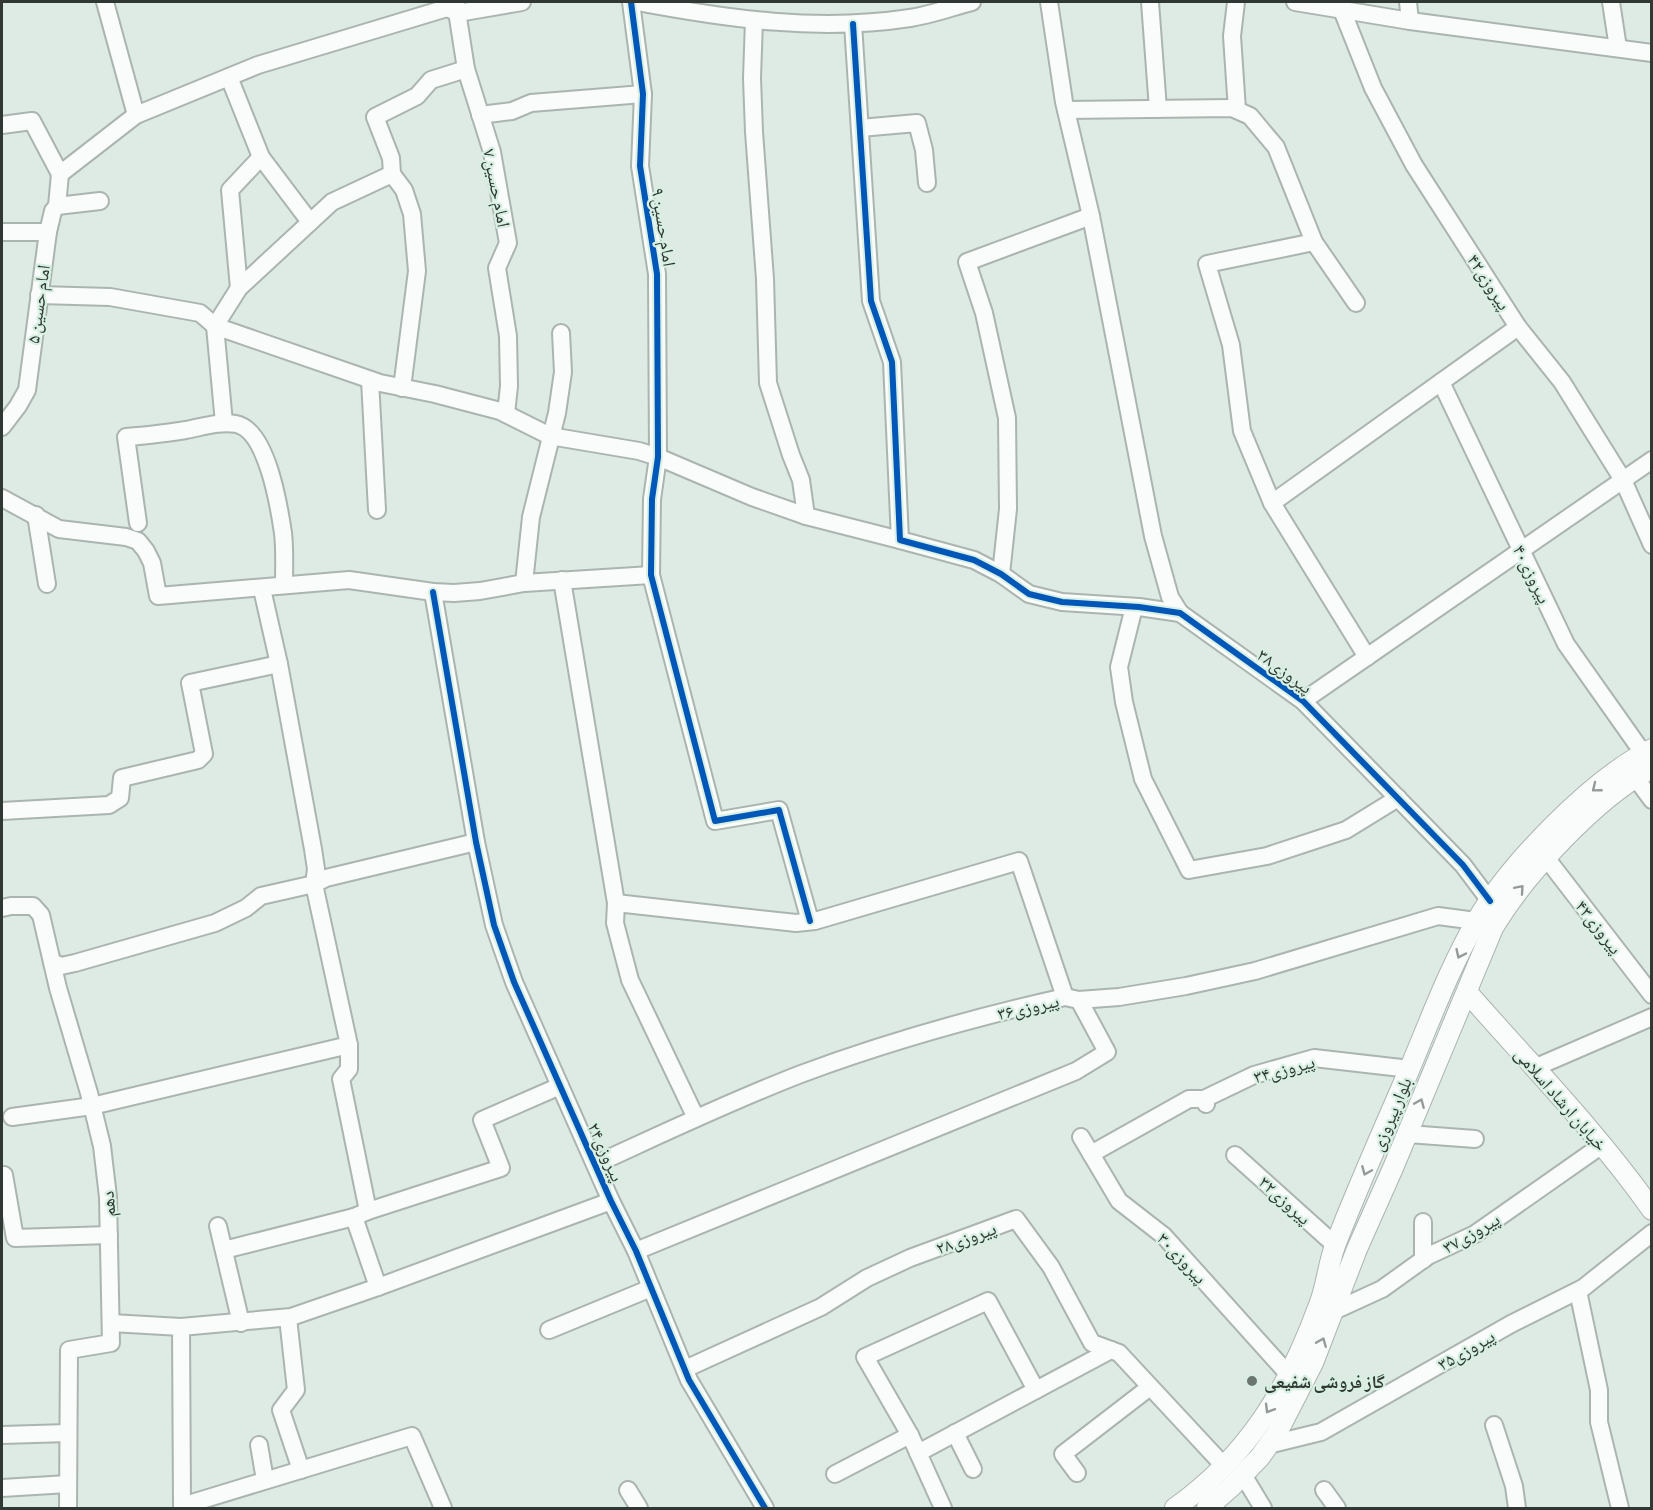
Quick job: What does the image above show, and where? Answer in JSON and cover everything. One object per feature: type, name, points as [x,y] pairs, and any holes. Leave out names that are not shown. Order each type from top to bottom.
[{"type":"street","points":[[105,2],[136,115]]},
{"type":"street","points":[[2,125],[32,121],[60,174],[136,115],[258,65],[447,8],[522,2]]},
{"type":"street","name":"امام حسین ۹","points":[[631,2],[643,94],[640,166],[657,274],[658,457],[652,499],[651,575],[715,821],[780,810],[810,921]]},
{"type":"street","points":[[637,2],[754,20],[853,24],[913,18],[972,2]]},
{"type":"street","points":[[1049,2],[1066,110],[1091,216],[1154,536],[1170,597],[1179,614]]},
{"type":"street","points":[[1150,2],[1158,109]]},
{"type":"street","points":[[1236,2],[1232,36],[1237,110]]},
{"type":"street","points":[[1295,2],[1332,6],[1410,21],[1652,53]]},
{"type":"street","points":[[1408,2],[1410,21]]},
{"type":"street","points":[[1611,2],[1618,48]]},
{"type":"street","name":"پیروزی۴۲","points":[[1332,6],[1414,165],[1518,327],[1562,382],[1623,480],[1652,545]]},
{"type":"street","name":"امام حسین ۷","points":[[457,7],[466,69],[492,152],[508,243],[497,268],[508,336],[509,386],[506,414]]},
{"type":"street","points":[[754,20],[754,132],[764,256],[768,383],[801,480],[806,516]]},
{"type":"street","points":[[853,24],[871,301],[892,362],[900,540]]},
{"type":"street","points":[[402,388],[417,271],[412,214],[404,190],[392,174],[391,158],[375,117],[417,96],[431,80],[466,69]]},
{"type":"street","points":[[229,77],[261,157],[310,222]]},
{"type":"street","points":[[480,115],[512,111],[531,103],[643,94]]},
{"type":"street","points":[[1066,110],[1232,108],[1250,116],[1276,147],[1314,242],[1356,303]]},
{"type":"street","points":[[860,128],[917,123],[924,150],[927,183]]},
{"type":"street","points":[[239,288],[230,190],[261,157]]},
{"type":"street","name":"امام حسین ۵","points":[[2,427],[27,390],[48,232],[53,211],[57,206],[60,174]]},
{"type":"street","points":[[224,423],[215,326],[239,288],[332,202],[392,174]]},
{"type":"street","points":[[57,206],[100,201]]},
{"type":"street","points":[[1000,574],[1008,509],[1007,418],[984,313],[967,261],[1091,216]]},
{"type":"street","points":[[2,232],[48,232]]},
{"type":"street","points":[[1314,242],[1208,264],[1231,345],[1242,431],[1272,503],[1367,657]]},
{"type":"street","name":"پیروزی۳۸","points":[[39,295],[121,299],[200,313],[215,326],[370,380],[446,397],[506,414],[550,436],[639,451],[752,497],[806,516],[974,560],[1029,594],[1062,602],[1134,607],[1179,614],[1303,701],[1463,865],[1490,902]]},
{"type":"street","points":[[1272,503],[1518,327]]},
{"type":"street","points":[[524,583],[531,517],[557,413],[562,372],[561,333]]},
{"type":"street","points":[[370,380],[377,510]]},
{"type":"street","name":"پیروزی۴۰","points":[[1441,382],[1566,644],[1645,762],[1652,800]]},
{"type":"street","points":[[138,523],[126,437],[153,435],[224,423],[237,424],[246,428],[259,443],[267,464],[278,504],[283,536],[284,584]]},
{"type":"street","points":[[1303,701],[1652,460]]},
{"type":"street","points":[[2,498],[59,529],[126,537],[138,542],[152,563],[158,596],[349,580],[433,592],[480,591],[524,583],[651,575]]},
{"type":"street","points":[[36,515],[47,584]]},
{"type":"street","points":[[562,580],[616,903],[615,923],[630,981],[696,1119]]},
{"type":"street","points":[[262,589],[279,664],[313,849],[314,884],[349,1044],[349,1069],[341,1079],[361,1214],[378,1287]]},
{"type":"street","name":"پیروزی۲۴","points":[[433,592],[476,842],[494,925],[514,982],[611,1201],[636,1251],[689,1380],[765,1509]]},
{"type":"street","points":[[1134,607],[1119,667],[1124,702],[1143,778],[1189,870],[1267,856],[1347,830],[1398,798]]},
{"type":"street","points":[[2,811],[109,805],[120,798],[122,778],[198,760],[204,754],[190,683],[279,664]]},
{"type":"street","name":"بلوار پیروزی","points":[[1175,1509],[1204,1487],[1225,1467],[1266,1415],[1296,1363],[1320,1303],[1335,1245],[1476,921],[1510,874],[1559,833],[1596,787],[1645,762]]},
{"type":"street","name":"بلوار پیروزی","points":[[1207,1509],[1260,1457],[1277,1433],[1313,1363],[1357,1249],[1408,1134],[1493,928],[1508,902],[1547,859],[1559,833]]},
{"type":"street","points":[[52,962],[61,966],[75,963],[215,923],[246,908],[261,896],[476,842]]},
{"type":"street","name":"پیروزی۴۳","points":[[1547,859],[1652,995]]},
{"type":"street","points":[[616,903],[796,923],[810,921],[1019,861],[1072,999],[1107,1052],[1076,1071],[636,1251]]},
{"type":"street","name":"دهم","points":[[2,908],[33,906],[41,915],[102,1146],[108,1197],[111,1342],[69,1350],[68,1509]]},
{"type":"street","name":"پیروزی۳۶","points":[[596,1164],[802,1074],[924,1033],[1072,999],[1119,997],[1186,986],[1254,971],[1438,916],[1476,921]]},
{"type":"street","name":"خیابان ارشاد اسلامی","points":[[1467,992],[1602,1145],[1652,1210]]},
{"type":"street","points":[[1534,1068],[1652,1017]]},
{"type":"street","points":[[12,1117],[92,1106],[349,1044]]},
{"type":"street","name":"پیروزی۳۴","points":[[1091,1154],[1189,1099],[1205,1102],[1254,1076],[1314,1058],[1410,1069]]},
{"type":"street","points":[[224,1250],[361,1214],[501,1168],[482,1120],[560,1086]]},
{"type":"street","points":[[1408,1134],[1475,1139]]},
{"type":"street","name":"پیروزی۳۰","points":[[1081,1137],[1119,1201],[1164,1236],[1289,1375]]},
{"type":"street","name":"پیروزی۳۷","points":[[1334,1311],[1382,1289],[1423,1260],[1475,1234],[1602,1145]]},
{"type":"street","name":"پیروزی۳۲","points":[[1235,1155],[1335,1245]]},
{"type":"street","points":[[4,1175],[15,1238],[109,1235]]},
{"type":"street","points":[[111,1323],[181,1327],[288,1318],[611,1201]]},
{"type":"street","name":"پیروزی۲۸","points":[[685,1369],[820,1307],[867,1278],[910,1258],[1016,1219],[1051,1267],[1092,1343],[1119,1353],[1225,1467]]},
{"type":"street","points":[[1423,1222],[1423,1260]]},
{"type":"street","points":[[218,1226],[241,1323]]},
{"type":"street","name":"پیروزی۳۵","points":[[1268,1445],[1321,1432],[1511,1324],[1578,1291],[1652,1233]]},
{"type":"street","points":[[549,1330],[651,1288]]},
{"type":"street","points":[[1578,1291],[1599,1390],[1599,1422],[1620,1509]]},
{"type":"street","points":[[943,1509],[910,1435],[865,1357],[988,1302],[1036,1390]]},
{"type":"street","points":[[288,1318],[296,1390],[281,1410],[301,1470]]},
{"type":"street","points":[[181,1327],[182,1507],[412,1436],[443,1509]]},
{"type":"street","points":[[918,1453],[1111,1350]]},
{"type":"street","points":[[1077,1473],[1063,1454],[1150,1387]]},
{"type":"street","points":[[1494,1425],[1514,1486],[1517,1509]]},
{"type":"street","points":[[2,1435],[68,1433]]},
{"type":"street","points":[[955,1433],[973,1469]]},
{"type":"street","points":[[835,1474],[910,1435]]},
{"type":"street","points":[[259,1446],[266,1480]]},
{"type":"street","points":[[1243,1474],[1263,1509]]},
{"type":"street","points":[[2,1488],[68,1484]]},
{"type":"street","points":[[628,1490],[639,1509]]},
{"type":"street","points":[[1324,1490],[1337,1509]]},
{"type":"cycle path","points":[[631,2],[643,94],[640,166],[657,274],[658,457],[652,499],[651,575],[715,821],[779,810],[810,921]]},
{"type":"cycle path","points":[[853,24],[871,301],[892,362],[900,540],[974,560],[1001,574],[1029,594],[1062,602],[1139,607],[1180,613],[1303,701],[1463,865],[1490,901]]},
{"type":"cycle path","points":[[433,592],[476,842],[494,925],[514,982],[611,1201],[636,1251],[689,1380],[765,1508]]},
{"type":"place","name":"گاز فروشی شفیعی","points":[[1252,1381]]}]
